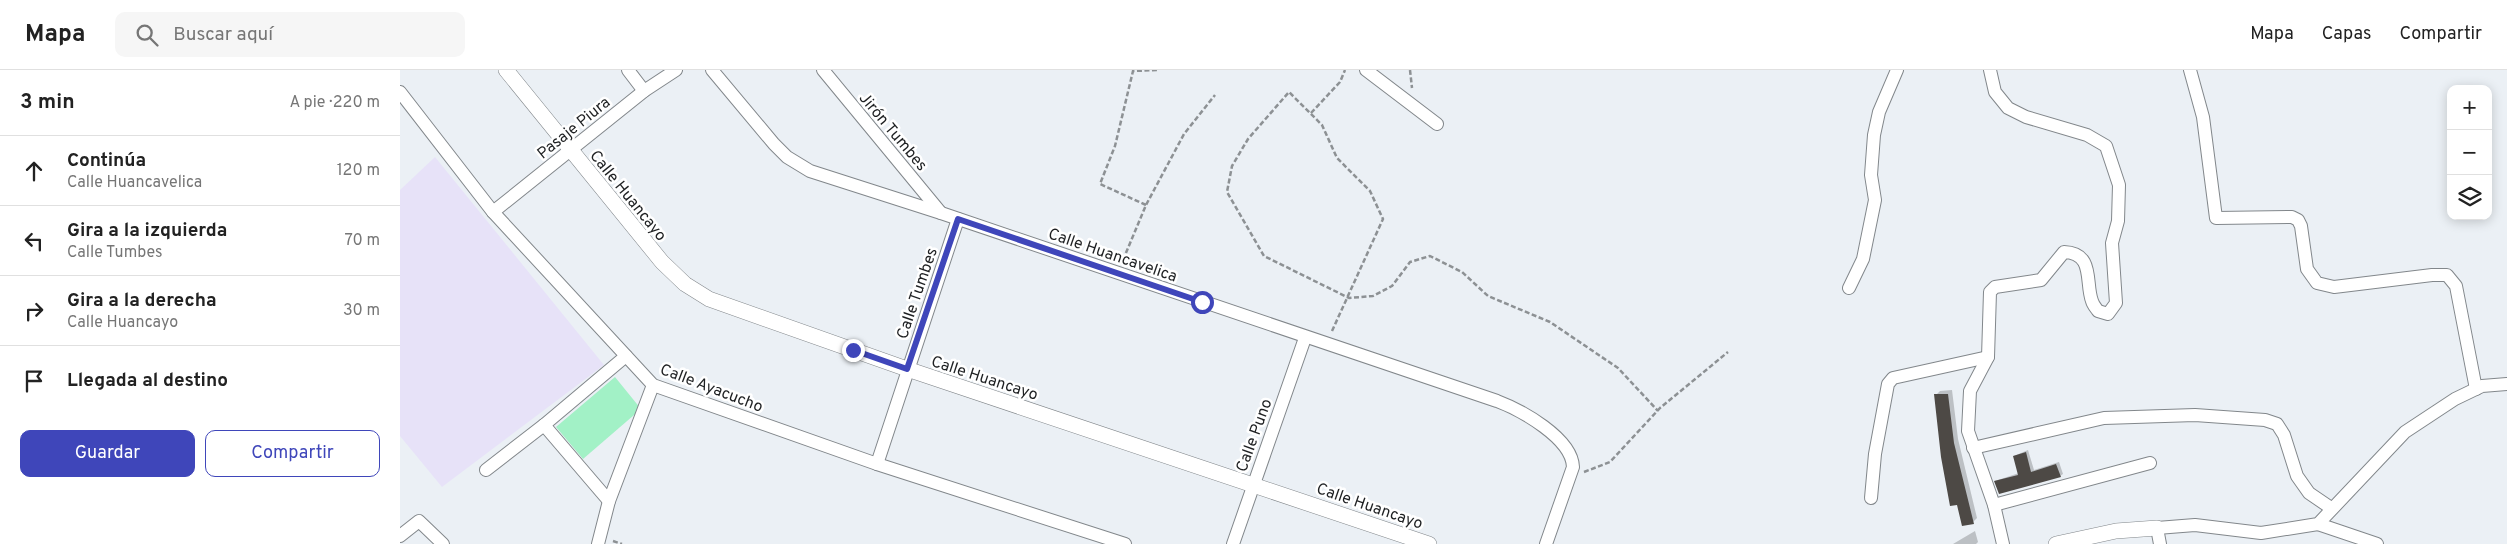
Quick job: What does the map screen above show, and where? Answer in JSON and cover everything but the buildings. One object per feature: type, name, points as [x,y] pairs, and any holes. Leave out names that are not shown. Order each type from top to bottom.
[{"type":"street","name":"Calle Huancayo","points":[[506,70],[648,246],[692,290],[708,299],[907,369],[1429,544]]},
{"type":"street","points":[[628,70],[644,91]]},
{"type":"street","name":"Pasaje Piura","points":[[493,212],[644,91],[676,70]]},
{"type":"street","name":"Jirón Tumbes","points":[[823,70],[941,213]]},
{"type":"street","points":[[1366,70],[1437,124]]},
{"type":"street","points":[[1849,288],[1863,259],[1874,200],[1871,175],[1874,135],[1880,112],[1897,70]]},
{"type":"street","points":[[1990,70],[1995,92],[2008,108],[2026,117],[2087,136],[2106,146],[2119,185],[2118,221],[2112,243],[2116,303],[2108,314],[2098,311],[2091,301],[2090,278],[2080,257],[2073,252],[2064,252],[2041,280],[1995,287],[1990,292],[1988,357],[1970,391],[1968,431],[1994,505],[2003,544]]},
{"type":"street","points":[[2190,70],[2203,117],[2216,218],[2292,217],[2298,220],[2301,226],[2307,269],[2317,283],[2334,287],[2432,275],[2447,275],[2456,286],[2476,389]]},
{"type":"street","name":"Calle Huancavelica","points":[[715,71],[774,144],[795,162],[818,174],[941,213],[1325,345],[1509,405],[1550,432],[1568,450],[1571,472]]},
{"type":"street","name":"Calle Ayacucho","points":[[400,92],[493,212],[653,385],[877,464],[1125,544]]},
{"type":"street","name":"Calle Tumbes","points":[[877,464],[958,219]]},
{"type":"street","name":"Calle Puno","points":[[1233,544],[1252,484],[1305,338]]},
{"type":"street","points":[[486,470],[544,425],[626,356]]},
{"type":"street","points":[[1871,498],[1875,454],[1888,384],[1893,378],[1988,357]]},
{"type":"street","points":[[2318,524],[2331,508],[2405,432],[2455,399],[2476,389],[2507,384]]},
{"type":"street","points":[[598,544],[609,501],[653,385]]},
{"type":"street","points":[[1973,448],[2104,418],[2195,415],[2265,420],[2277,424],[2284,435],[2297,476],[2309,493],[2331,508]]},
{"type":"street","points":[[544,425],[609,501]]},
{"type":"street","points":[[1994,505],[2150,464]]},
{"type":"street","points":[[1546,544],[1571,472]]},
{"type":"street","points":[[400,536],[419,521],[443,544]]},
{"type":"street","points":[[2056,544],[2116,531],[2195,525],[2261,533],[2318,524],[2377,544]]},
{"type":"street","points":[[2157,528],[2160,544]]},
{"type":"path","points":[[1146,205],[1100,184],[1115,146],[1133,71],[1158,70]]},
{"type":"path","points":[[1311,113],[1340,82],[1345,70]]},
{"type":"path","points":[[1325,345],[1349,298],[1383,219],[1370,191],[1338,158],[1322,125],[1289,92],[1248,139],[1232,166],[1227,192],[1264,256],[1349,298],[1373,296],[1392,286],[1410,262],[1430,256],[1462,272],[1488,296],[1550,322],[1618,368],[1658,411]]},
{"type":"path","points":[[1117,273],[1146,205],[1184,134],[1215,95]]},
{"type":"path","points":[[1571,472],[1610,462],[1658,411],[1728,352]]},
{"type":"shaded area","points":[[435,157],[604,365],[442,487],[400,436],[400,190]]},
{"type":"green space","points":[[615,377],[641,409],[583,459],[556,427]]},
{"type":"route","points":[[853,350],[907,369],[958,219],[1202,302]]}]
